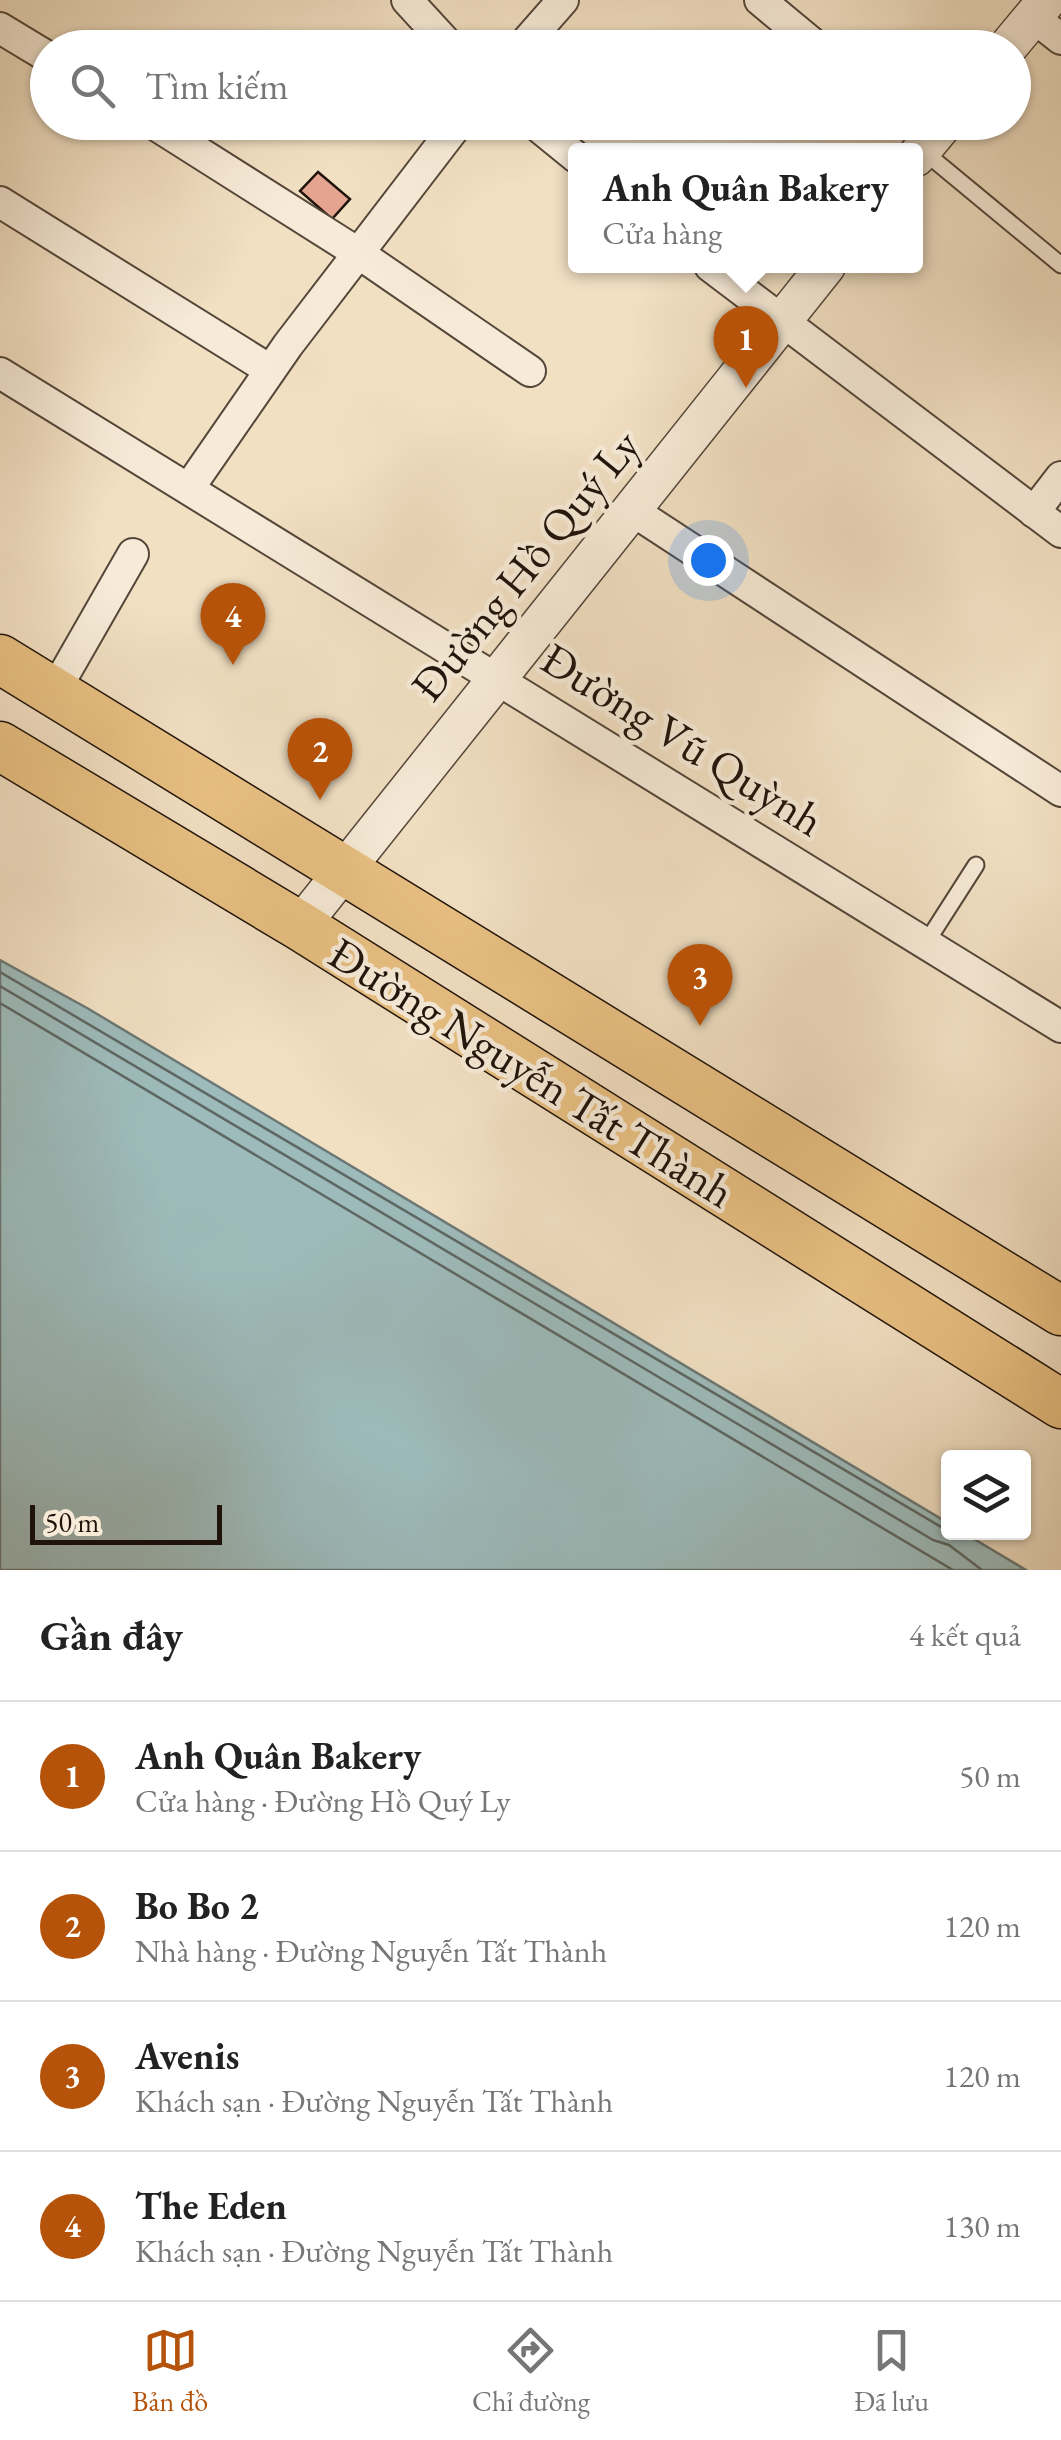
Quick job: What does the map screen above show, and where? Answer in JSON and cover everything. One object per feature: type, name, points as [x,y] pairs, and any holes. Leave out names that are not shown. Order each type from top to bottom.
[{"type":"main road","name":"Đường Nguyễn Tất Thành","points":[[0,658],[1061,1310]]},
{"type":"main road","name":"Đường Nguyễn Tất Thành","points":[[0,746],[300,926],[1061,1404]]},
{"type":"street","points":[[407,0],[434,30]]},
{"type":"street","points":[[537,30],[563,0]]},
{"type":"street","points":[[760,0],[796,30]]},
{"type":"street","points":[[0,28],[30,47]]},
{"type":"street","points":[[179,140],[358,253],[530,370]]},
{"type":"street","points":[[190,488],[270,370],[445,140]]},
{"type":"street","points":[[0,202],[270,370]]},
{"type":"street","points":[[719,273],[1061,532]]},
{"type":"street","name":"Đường Hồ Quý Ly","points":[[300,926],[820,273]]},
{"type":"street","name":"Đường Vũ Quỳnh","points":[[0,373],[1061,1026]]},
{"type":"street","points":[[1034,512],[1061,476]]},
{"type":"street","points":[[630,509],[1061,792]]},
{"type":"street","points":[[54,692],[133,554]]},
{"type":"lane","points":[[927,140],[1061,265]]},
{"type":"lane","points":[[926,942],[976,866]]},
{"type":"water","points":[[0,960],[87,1008],[941,1519],[941,1540],[976,1540],[1026,1570],[0,1570]]},
{"type":"building","points":[[318,172],[350,199],[332,219],[300,191]]},
{"type":"place","name":"Anh Quân Bakery","points":[[746,388]]},
{"type":"place","name":"The Eden","points":[[233,665]]},
{"type":"place","name":"Bo Bo 2","points":[[320,800]]},
{"type":"place","name":"Avenis","points":[[700,1026]]}]
